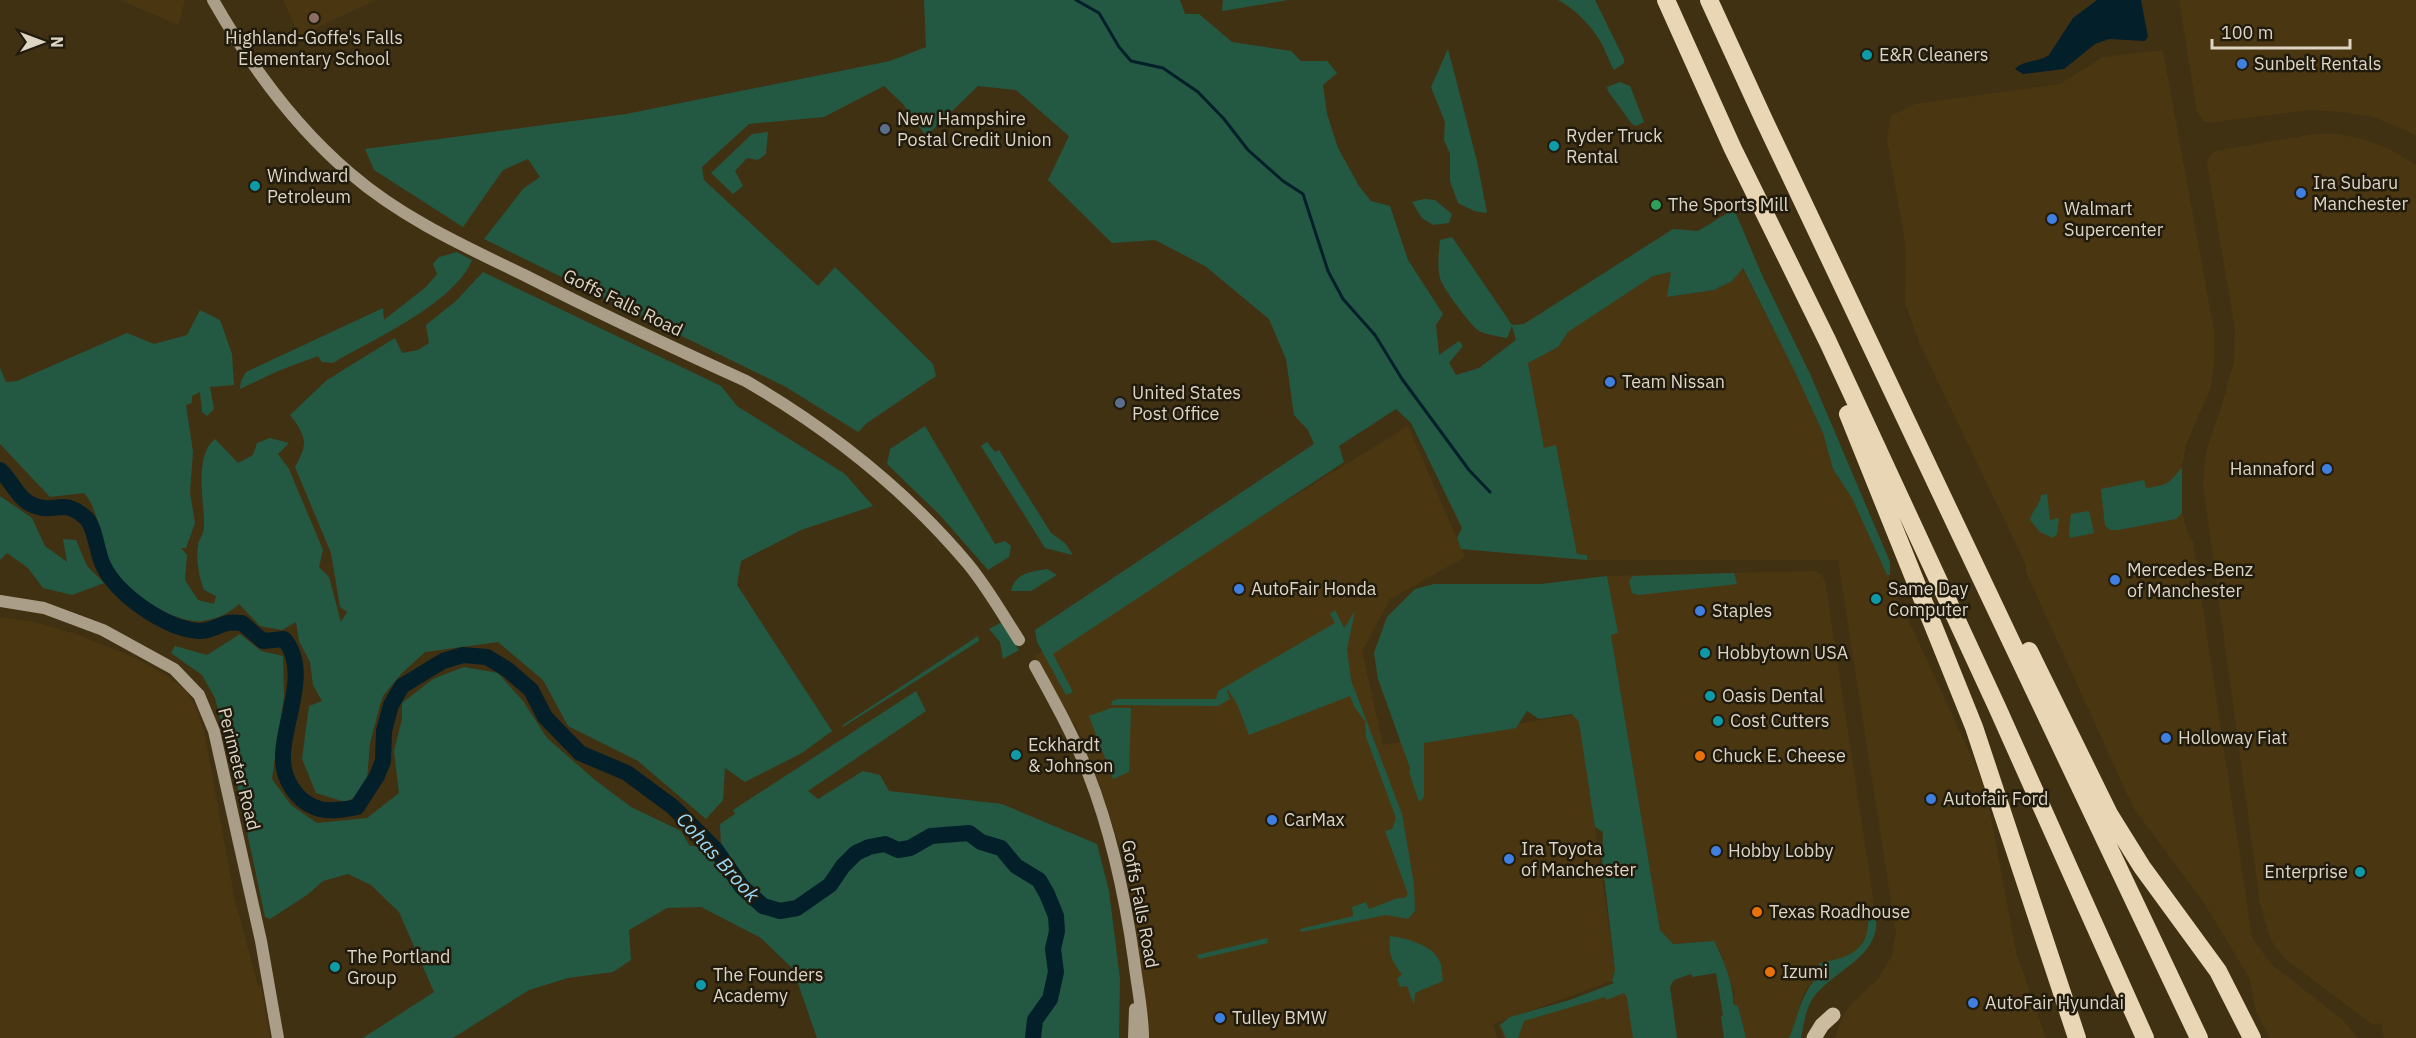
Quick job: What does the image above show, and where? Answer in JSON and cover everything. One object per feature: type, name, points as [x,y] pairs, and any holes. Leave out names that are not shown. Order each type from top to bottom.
[{"type":"highway","points":[[1666,0],[1997,707],[2145,1038]]},
{"type":"highway","points":[[1709,0],[2199,1038]]},
{"type":"highway","points":[[1776,237],[1798,302],[1872,471],[1970,716],[2077,1038]]},
{"type":"highway","points":[[1901,409],[1954,501],[2109,814],[2142,867],[2218,971],[2252,1038]]},
{"type":"highway","points":[[2036,910],[2089,1038]]},
{"type":"main road","points":[[1814,1038],[1822,1025],[1833,1015]]},
{"type":"street","name":"Goffs Falls Road","points":[[213,0],[245,54],[292,117],[351,174],[388,202],[445,236],[746,381],[789,406],[841,442],[894,486],[930,521],[970,566],[1019,640]]},
{"type":"street","name":"Perimeter Road","points":[[0,601],[53,610],[103,630],[174,669],[199,695],[214,731],[261,941],[278,1038]]},
{"type":"street","name":"Goffs Falls Road","points":[[1035,666],[1089,774],[1106,825],[1123,889],[1143,1038]]},
{"type":"street","name":"Goffs Falls Road","points":[[1134,1038],[1137,984]]},
{"type":"shaded area","points":[[120,0],[185,0],[178,25]]},
{"type":"shaded area","name":"Highland-Goffe's Falls Elementary School","points":[[283,0],[376,0],[299,36]]},
{"type":"shaded area","points":[[2179,0],[2416,0],[2416,136],[2373,117],[2343,112],[2309,110],[2208,123],[2203,121],[2197,111]]},
{"type":"shaded area","points":[[2163,51],[2214,331],[2211,386],[2186,445],[2182,467],[2181,510],[2189,537],[2193,542],[2252,938],[2272,965],[2343,1020],[2358,1038],[2270,1038],[2256,1011],[2249,977],[2204,903],[2133,807],[2026,572],[2026,565],[1919,342],[1905,303],[1906,248],[1887,139],[1891,116],[1915,104],[2060,84],[2103,57]]},
{"type":"shaded area","points":[[2314,134],[2339,134],[2366,140],[2389,149],[2416,165],[2416,1038],[2384,1038],[2381,1023],[2373,1025],[2283,957],[2271,940],[2260,903],[2203,484],[2211,435],[2234,361],[2235,329],[2207,163],[2210,155],[2215,151]]},
{"type":"shaded area","points":[[1742,268],[1795,372],[1823,433],[1833,469],[1852,498],[1985,786],[2016,952],[2046,1038],[1835,1038],[1849,1006],[1878,979],[1892,956],[1896,933],[1838,560],[1587,560],[1587,555],[1577,554],[1556,446],[1544,449],[1528,363],[1558,347],[1568,332],[1653,276],[1672,272],[1668,297],[1714,290],[1732,281]]},
{"type":"shaded area","points":[[1408,426],[1465,557],[1390,599],[1362,651],[1383,745],[1579,714],[1615,970],[1612,981],[1493,1024],[1497,1038],[1146,1038],[1131,877],[1082,737],[1035,656]]},
{"type":"shaded area","points":[[1815,571],[1822,575],[1825,581],[1876,917],[1868,918],[1869,930],[1862,945],[1846,958],[1819,963],[1819,975],[1807,987],[1789,1038],[1746,1038],[1738,1006],[1733,1005],[1735,993],[1725,971],[1722,955],[1714,941],[1673,944],[1660,930],[1611,634],[1617,633],[1607,576]]},
{"type":"shaded area","points":[[0,617],[34,622],[79,635],[137,659],[185,689],[196,708],[204,731],[235,901],[258,985],[261,986],[270,1038],[0,1038]]},
{"type":"shaded area","points":[[1618,983],[1626,988],[1634,1038],[1504,1038],[1498,1025]]},
{"type":"green space","points":[[924,0],[1180,0],[1185,14],[1199,14],[1232,42],[1291,51],[1301,61],[1327,61],[1337,73],[1323,85],[1327,114],[1338,148],[1359,186],[1371,201],[1390,206],[1408,260],[1443,314],[1436,325],[1439,355],[1459,341],[1463,346],[1449,363],[1456,375],[1479,368],[1516,340],[1512,326],[1507,338],[1479,331],[1457,306],[1440,278],[1438,264],[1440,240],[1452,237],[1512,325],[1524,324],[1673,229],[1698,231],[1734,209],[1762,275],[1811,376],[1890,562],[1890,575],[1887,575],[1852,498],[1833,469],[1823,433],[1743,268],[1732,281],[1714,290],[1667,297],[1671,272],[1653,276],[1568,332],[1558,347],[1528,363],[1544,448],[1556,445],[1577,554],[1587,555],[1587,560],[1461,549],[1457,538],[1462,528],[1411,423],[1396,409],[1339,446],[1344,462],[1053,654],[1073,692],[1066,695],[1037,642],[1035,630],[1314,444],[1308,430],[1294,415],[1286,359],[1269,319],[1205,266],[1155,240],[1112,243],[1048,180],[1069,136],[1016,90],[978,86],[926,136],[903,104],[884,86],[824,117],[749,124],[702,167],[704,180],[818,286],[835,267],[933,364],[936,376],[867,423],[858,432],[786,387],[484,239],[523,189],[540,177],[528,159],[503,170],[463,227],[374,170],[365,149],[626,114],[890,61],[926,47]]},
{"type":"green space","points":[[1223,0],[1288,0],[1222,11]]},
{"type":"green space","points":[[1558,0],[1595,0],[1624,63],[1614,70],[1603,45],[1586,22]]},
{"type":"green space","points":[[1448,49],[1477,161],[1487,213],[1474,211],[1458,203],[1450,181],[1450,154],[1444,140],[1445,122],[1431,87]]},
{"type":"green space","points":[[1620,82],[1630,86],[1644,122],[1636,126],[1632,124],[1608,91],[1607,87]]},
{"type":"green space","points":[[768,132],[766,154],[758,160],[747,158],[735,171],[743,186],[733,194],[711,173],[752,134]]},
{"type":"green space","points":[[1424,199],[1435,200],[1452,214],[1449,223],[1433,225],[1422,218],[1412,202]]},
{"type":"green space","points":[[457,252],[472,260],[463,276],[431,306],[411,319],[333,363],[322,362],[318,356],[240,389],[246,372],[383,308],[384,320],[426,287],[437,274],[433,264],[439,257]]},
{"type":"green space","points":[[483,272],[721,386],[737,406],[845,474],[873,506],[801,530],[741,561],[737,585],[832,731],[802,753],[745,782],[725,768],[723,800],[706,819],[638,761],[568,726],[543,680],[498,642],[425,652],[401,674],[383,696],[370,743],[366,792],[345,802],[316,793],[302,759],[309,706],[322,701],[313,685],[310,662],[299,641],[296,622],[282,630],[260,626],[239,604],[231,611],[217,617],[202,621],[190,620],[176,617],[147,602],[121,583],[104,563],[96,517],[84,493],[50,497],[0,444],[0,368],[6,382],[17,381],[127,333],[154,344],[187,335],[200,310],[220,320],[232,354],[234,385],[210,387],[214,409],[207,416],[202,412],[200,392],[192,396],[192,403],[186,405],[193,452],[190,493],[195,523],[186,548],[181,548],[187,555],[185,580],[198,600],[214,604],[216,596],[204,590],[197,557],[198,545],[204,528],[202,468],[208,447],[215,439],[238,463],[253,455],[257,443],[270,438],[289,443],[278,454],[289,469],[323,550],[319,567],[329,577],[341,622],[347,612],[340,607],[331,553],[295,467],[304,446],[304,440],[300,429],[290,415],[327,380],[395,338],[402,353],[418,350],[429,343],[426,325],[456,301]]},
{"type":"green space","points":[[925,426],[995,544],[1005,541],[1011,546],[1009,557],[988,570],[939,514],[887,464],[890,449]]},
{"type":"green space","points":[[987,442],[995,452],[999,450],[1051,533],[1065,543],[1073,555],[1045,548],[981,446]]},
{"type":"green space","points":[[2182,467],[2182,513],[2176,519],[2118,530],[2110,530],[2105,526],[2101,489],[2144,480],[2146,488],[2159,486],[2171,480]]},
{"type":"green space","points":[[2047,494],[2050,520],[2059,518],[2057,534],[2053,538],[2040,532],[2030,520],[2041,495]]},
{"type":"green space","points":[[0,496],[32,518],[45,546],[67,562],[63,539],[76,540],[87,566],[104,583],[72,595],[43,588],[28,568],[7,553],[0,560]]},
{"type":"green space","points":[[2089,511],[2094,533],[2070,538],[2071,514]]},
{"type":"green space","points":[[1047,569],[1057,575],[1031,591],[1011,591],[1020,577]]},
{"type":"green space","points":[[1734,573],[1737,584],[1639,595],[1632,593],[1629,581],[1633,576]]},
{"type":"green space","points":[[1607,576],[1618,633],[1611,635],[1660,930],[1673,944],[1714,941],[1727,972],[1733,1004],[1738,1006],[1746,1038],[1724,1038],[1721,1016],[1723,1015],[1716,973],[1692,977],[1691,974],[1674,980],[1670,987],[1677,1038],[1633,1038],[1627,998],[1624,993],[1606,1000],[1605,997],[1524,1021],[1518,1038],[1506,1038],[1500,1025],[1510,1017],[1570,1000],[1614,983],[1612,981],[1615,970],[1602,858],[1603,832],[1595,827],[1579,722],[1572,714],[1539,719],[1527,711],[1516,728],[1424,743],[1424,797],[1419,802],[1409,772],[1410,768],[1378,679],[1374,653],[1387,617],[1415,589],[1434,584],[1541,584]]},
{"type":"green space","points":[[1335,610],[1344,628],[1355,611],[1347,649],[1351,680],[1402,814],[1414,884],[1415,911],[1408,919],[1386,915],[1301,932],[1300,929],[1353,916],[1352,907],[1366,902],[1369,909],[1398,898],[1405,898],[1408,894],[1385,831],[1392,829],[1396,818],[1366,737],[1365,721],[1355,708],[1350,696],[1249,735],[1237,704],[1228,690],[1230,699],[1218,706],[1111,705],[1112,701],[1118,699],[1216,699],[1218,691],[1335,623],[1330,614]]},
{"type":"green space","points":[[1002,622],[1019,650],[1003,659],[1000,642],[989,629]]},
{"type":"green space","points":[[240,634],[261,651],[283,656],[284,696],[272,779],[291,805],[317,823],[367,818],[399,793],[394,751],[402,719],[402,703],[433,679],[464,667],[498,673],[523,701],[547,738],[595,780],[631,807],[681,831],[690,846],[721,845],[720,824],[735,814],[733,810],[916,691],[926,711],[808,791],[818,799],[863,771],[880,775],[889,791],[1002,804],[1097,844],[1109,891],[1120,979],[1119,1038],[817,1038],[793,969],[761,938],[701,907],[667,908],[629,930],[631,960],[613,972],[568,978],[529,990],[453,1038],[363,1038],[434,992],[399,912],[371,885],[348,874],[323,881],[307,895],[270,919],[265,917],[237,784],[215,698],[202,675],[171,653],[175,646],[207,655]]},
{"type":"green space","points":[[978,636],[979,641],[843,727],[843,725]]},
{"type":"green space","points":[[1111,708],[1131,708],[1129,772],[1113,779],[1089,716]]},
{"type":"green space","points":[[1876,917],[1876,931],[1871,943],[1854,962],[1821,988],[1813,998],[1806,1012],[1801,1038],[1789,1038],[1807,990],[1819,975],[1819,963],[1855,951],[1865,938],[1868,918]]},
{"type":"green space","points":[[1390,936],[1425,947],[1440,962],[1443,981],[1415,993],[1414,1005],[1407,986],[1400,987],[1397,979],[1402,974],[1391,956]]},
{"type":"green space","points":[[1267,938],[1268,943],[1199,959],[1197,955]]},
{"type":"water","points":[[2097,0],[2141,0],[2148,37],[2145,41],[2109,39],[2095,44],[2064,69],[2023,74],[2015,69],[2049,55],[2073,18]]},
{"type":"waterway","points":[[1076,0],[1099,13],[1119,47],[1131,61],[1163,68],[1198,92],[1224,119],[1248,150],[1283,181],[1303,194],[1328,271],[1343,299],[1375,335],[1402,379],[1469,470],[1490,492]]},
{"type":"waterway","name":"Cohas Brook","points":[[0,470],[29,503],[42,508],[71,508],[86,518],[92,527],[103,565],[110,576],[119,588],[157,617],[185,629],[198,631],[228,623],[242,623],[263,641],[284,639],[292,652],[296,681],[284,742],[283,765],[292,789],[312,806],[329,810],[357,807],[377,776],[383,761],[384,731],[391,705],[402,686],[443,661],[463,655],[487,657],[508,670],[531,690],[545,717],[580,753],[627,773],[673,807],[716,850],[742,887],[763,906],[780,911],[797,908],[830,885],[843,866],[856,853],[869,847],[885,844],[898,850],[910,848],[931,836],[969,833],[981,842],[1001,848],[1016,866],[1039,880],[1056,916],[1057,931],[1053,949],[1056,972],[1050,999],[1035,1020],[1033,1038]]},
{"type":"place","name":"Highland-Goffe's Falls Elementary School","points":[[314,18]]},
{"type":"place","name":"E&R Cleaners","points":[[1867,55]]},
{"type":"place","name":"Sunbelt Rentals","points":[[2242,64]]},
{"type":"place","name":"New Hampshire Postal Credit Union","points":[[885,129]]},
{"type":"place","name":"Ryder Truck Rental","points":[[1554,146]]},
{"type":"place","name":"Windward Petroleum","points":[[255,186]]},
{"type":"place","name":"Ira Subaru Manchester","points":[[2301,193]]},
{"type":"place","name":"The Sports Mill","points":[[1656,205]]},
{"type":"place","name":"Walmart Supercenter","points":[[2052,219]]},
{"type":"place","name":"Team Nissan","points":[[1610,382]]},
{"type":"place","name":"United States Post Office","points":[[1120,403]]},
{"type":"place","name":"Hannaford","points":[[2327,469]]},
{"type":"place","name":"Mercedes-Benz of Manchester","points":[[2115,580]]},
{"type":"place","name":"AutoFair Honda","points":[[1239,589]]},
{"type":"place","name":"Same Day Computer","points":[[1876,599]]},
{"type":"place","name":"Staples","points":[[1700,611]]},
{"type":"place","name":"Hobbytown USA","points":[[1705,653]]},
{"type":"place","name":"Oasis Dental","points":[[1710,696]]},
{"type":"place","name":"Cost Cutters","points":[[1718,721]]},
{"type":"place","name":"Holloway Fiat","points":[[2166,738]]},
{"type":"place","name":"Eckhardt & Johnson","points":[[1016,755]]},
{"type":"place","name":"Chuck E. Cheese","points":[[1700,756]]},
{"type":"place","name":"Autofair Ford","points":[[1931,799]]},
{"type":"place","name":"CarMax","points":[[1272,820]]},
{"type":"place","name":"Hobby Lobby","points":[[1716,851]]},
{"type":"place","name":"Ira Toyota of Manchester","points":[[1509,859]]},
{"type":"place","name":"Enterprise","points":[[2360,872]]},
{"type":"place","name":"Texas Roadhouse","points":[[1757,912]]},
{"type":"place","name":"The Portland Group","points":[[335,967]]},
{"type":"place","name":"Izumi","points":[[1770,972]]},
{"type":"place","name":"The Founders Academy","points":[[701,985]]},
{"type":"place","name":"AutoFair Hyundai","points":[[1973,1003]]},
{"type":"place","name":"Tulley BMW","points":[[1220,1018]]}]
